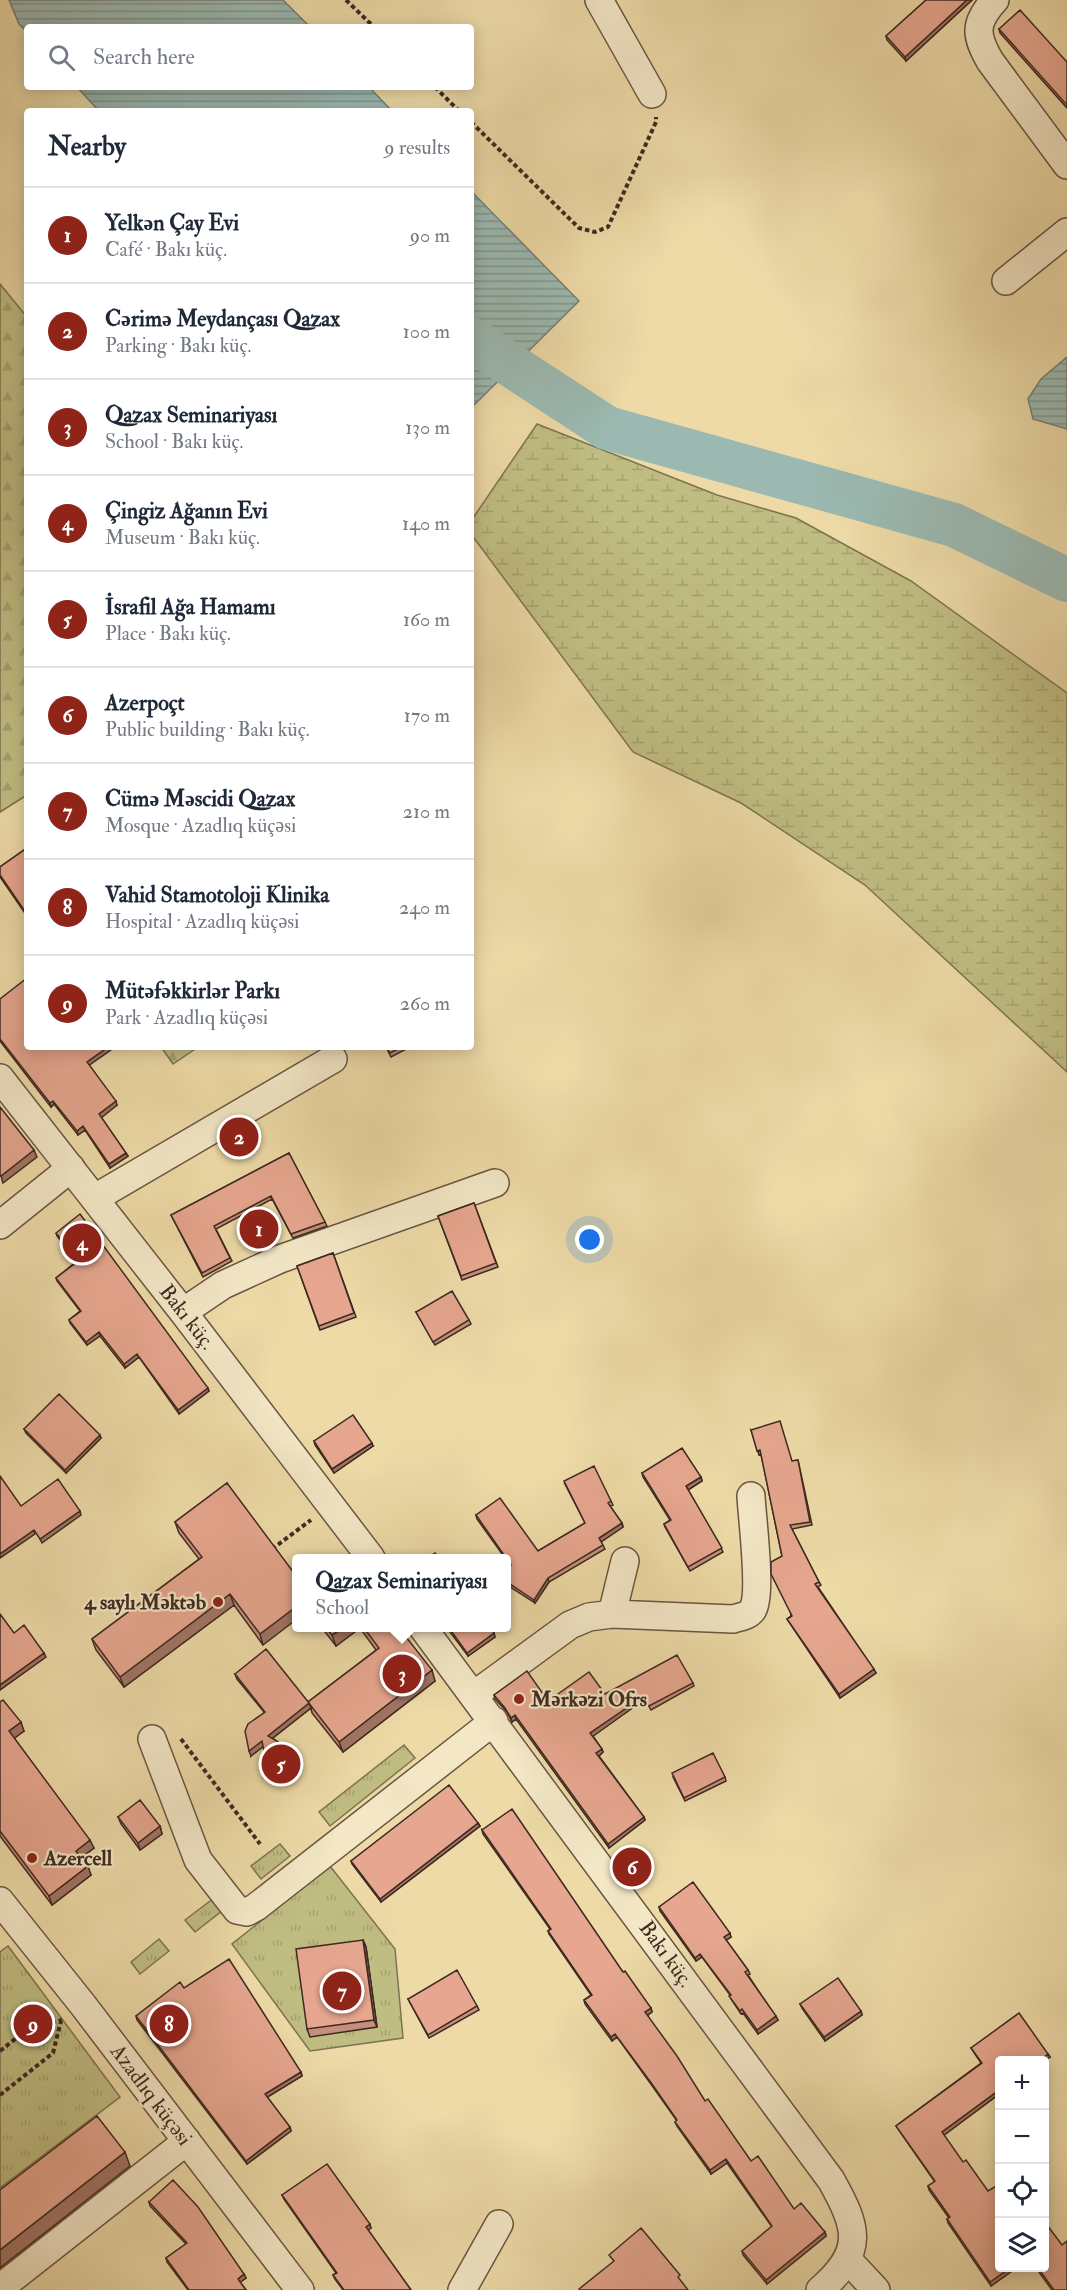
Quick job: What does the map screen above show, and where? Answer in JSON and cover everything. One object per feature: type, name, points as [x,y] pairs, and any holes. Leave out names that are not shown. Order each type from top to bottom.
[{"type":"street","points":[[599,0],[652,94]]},
{"type":"street","points":[[995,0],[978,24],[980,44],[990,62],[1067,165]]},
{"type":"street","points":[[1006,281],[1067,232]]},
{"type":"street","points":[[95,1198],[333,1059]]},
{"type":"street","name":"Bakı küç.","points":[[0,1078],[368,1554]]},
{"type":"street","points":[[0,1225],[71,1167]]},
{"type":"street","points":[[183,1312],[223,1285],[280,1259],[495,1183]]},
{"type":"street","points":[[474,1695],[570,1625],[589,1617],[612,1614],[732,1619],[744,1616],[753,1609],[757,1590],[751,1496]]},
{"type":"street","points":[[612,1614],[625,1561]]},
{"type":"street","name":"Bakı küç.","points":[[426,1632],[831,2180],[852,2222],[854,2239],[848,2260]]},
{"type":"street","points":[[152,1738],[198,1860],[237,1910],[247,1911],[256,1907],[494,1721]]},
{"type":"street","name":"Azadlıq küçəsi","points":[[0,1901],[83,2005],[300,2290]]},
{"type":"street","points":[[0,2288],[187,2141]]},
{"type":"street","points":[[462,2290],[499,2224]]},
{"type":"street","points":[[820,2290],[839,2273],[848,2260],[876,2290]]},
{"type":"path","points":[[346,0],[371,24]]},
{"type":"path","points":[[438,90],[456,108]]},
{"type":"path","points":[[474,125],[579,228],[595,231],[608,227],[656,122],[656,105],[652,94]]},
{"type":"path","points":[[272,1549],[331,1505]]},
{"type":"path","points":[[181,1738],[260,1844]]},
{"type":"path","points":[[0,2052],[29,2028],[61,2021],[52,2053],[0,2095]]},
{"type":"green space","points":[[0,284],[24,313],[24,797],[0,812]]},
{"type":"green space","points":[[537,424],[717,495],[796,518],[911,581],[1067,693],[1067,1072],[865,885],[741,803],[633,752],[474,538],[474,517]]},
{"type":"green space","points":[[163,1050],[194,1050],[173,1064]]},
{"type":"green space","points":[[404,1745],[415,1758],[330,1826],[319,1812]]},
{"type":"green space","points":[[280,1844],[290,1856],[261,1879],[251,1866]]},
{"type":"green space","points":[[330,1866],[395,1949],[403,2038],[310,2051],[232,1944]]},
{"type":"green space","points":[[214,1898],[223,1910],[195,1932],[185,1920]]},
{"type":"green space","points":[[159,1939],[169,1951],[140,1974],[131,1962]]},
{"type":"green space","points":[[8,1946],[120,2097],[0,2188],[0,1952]]},
{"type":"water","points":[[9,0],[283,0],[307,24],[24,24],[24,29],[19,24]]},
{"type":"water","points":[[80,90],[372,90],[389,108],[96,108]]},
{"type":"water","points":[[474,194],[579,301],[474,405]]},
{"type":"water","points":[[1067,357],[1067,429],[1033,419],[1028,399],[1041,379]]},
{"type":"building","points":[[926,0],[967,0],[905,57],[886,36]]},
{"type":"building","points":[[1020,10],[1067,62],[1067,105],[999,29]]},
{"type":"building","points":[[24,850],[24,910],[0,875],[0,867]]},
{"type":"building","points":[[24,980],[24,1050],[104,1050],[87,1062],[116,1101],[99,1114],[126,1153],[109,1164],[83,1126],[77,1131],[53,1101],[50,1103],[0,1039],[0,999]]},
{"type":"building","points":[[0,1107],[34,1150],[1,1176],[0,1175]]},
{"type":"building","points":[[289,1153],[325,1222],[291,1234],[271,1196],[214,1226],[230,1258],[202,1273],[171,1215]]},
{"type":"building","points":[[474,1203],[496,1263],[461,1276],[438,1216]]},
{"type":"building","points":[[80,1214],[208,1388],[178,1410],[137,1354],[124,1364],[99,1332],[86,1342],[69,1320],[81,1311],[56,1278],[78,1261],[56,1233]]},
{"type":"building","points":[[333,1253],[354,1313],[319,1326],[297,1266]]},
{"type":"building","points":[[452,1291],[469,1320],[433,1342],[416,1312]]},
{"type":"building","points":[[59,1394],[100,1435],[65,1470],[24,1429]]},
{"type":"building","points":[[353,1415],[372,1443],[332,1469],[314,1441]]},
{"type":"building","points":[[780,1421],[792,1461],[798,1460],[810,1522],[790,1525],[819,1582],[815,1584],[874,1669],[839,1694],[787,1619],[792,1616],[771,1574],[771,1562],[782,1556],[760,1450],[757,1451],[751,1430]]},
{"type":"building","points":[[682,1448],[701,1477],[686,1486],[722,1548],[688,1567],[664,1524],[671,1520],[642,1473]]},
{"type":"building","points":[[594,1466],[611,1501],[608,1503],[622,1523],[599,1538],[603,1545],[548,1578],[534,1600],[511,1585],[511,1554],[503,1554],[476,1515],[500,1498],[538,1551],[585,1523],[564,1481]]},
{"type":"building","points":[[0,1476],[21,1506],[58,1479],[80,1511],[40,1539],[34,1530],[0,1554]]},
{"type":"building","points":[[227,1483],[292,1570],[292,1610],[260,1634],[230,1594],[120,1677],[92,1639],[202,1557],[175,1522]]},
{"type":"building","points":[[0,1614],[14,1633],[24,1625],[44,1653],[0,1685]]},
{"type":"building","points":[[367,1632],[402,1632],[432,1670],[339,1742],[308,1702],[379,1648]]},
{"type":"building","points":[[452,1632],[494,1633],[467,1653]]},
{"type":"building","points":[[266,1649],[309,1703],[268,1736],[290,1749],[294,1756],[294,1764],[289,1771],[281,1774],[273,1772],[267,1766],[262,1741],[249,1751],[245,1731],[248,1724],[265,1712],[235,1674]]},
{"type":"building","points":[[677,1655],[693,1683],[649,1706],[644,1696],[590,1733],[602,1749],[596,1753],[644,1817],[608,1844],[515,1715],[511,1718],[494,1695],[527,1671],[548,1701],[589,1672],[605,1694]]},
{"type":"building","points":[[3,1700],[21,1722],[9,1731],[90,1840],[76,1851],[88,1866],[49,1896],[0,1831],[0,1702]]},
{"type":"building","points":[[713,1753],[725,1777],[684,1798],[672,1773]]},
{"type":"building","points":[[449,1785],[478,1823],[380,1899],[351,1861]]},
{"type":"building","points":[[140,1800],[160,1826],[138,1843],[118,1817]]},
{"type":"building","points":[[512,1809],[623,1972],[625,1971],[651,2008],[645,2012],[677,2056],[705,2101],[708,2099],[751,2161],[758,2156],[794,2209],[801,2203],[825,2232],[766,2280],[742,2251],[772,2226],[726,2159],[710,2170],[615,2034],[611,2037],[584,2000],[592,1995],[548,1931],[551,1929],[482,1830]]},
{"type":"building","points":[[693,1882],[730,1933],[724,1937],[748,1970],[745,1972],[776,2016],[757,2030],[742,2009],[740,2011],[729,1996],[731,1995],[700,1954],[695,1958],[659,1907]]},
{"type":"building","points":[[363,1940],[374,2020],[307,2029],[296,1949]]},
{"type":"building","points":[[229,1959],[301,2072],[265,2094],[290,2127],[246,2161],[136,2016],[180,1982],[184,1988]]},
{"type":"building","points":[[457,1970],[477,2006],[428,2035],[408,1999]]},
{"type":"building","points":[[838,1978],[861,2011],[824,2037],[800,2004]]},
{"type":"building","points":[[1019,2013],[1048,2054],[1045,2056],[995,2056],[995,2093],[942,2132],[963,2162],[966,2160],[988,2191],[995,2187],[995,2272],[1004,2272],[990,2282],[947,2219],[950,2217],[928,2186],[935,2181],[896,2126],[982,2063],[971,2048]]},
{"type":"building","points":[[97,2116],[125,2152],[0,2250],[0,2190]]},
{"type":"building","points":[[327,2164],[370,2224],[366,2227],[411,2290],[344,2290],[333,2275],[337,2273],[282,2195]]},
{"type":"building","points":[[173,2180],[198,2207],[244,2274],[238,2279],[246,2290],[189,2290],[166,2258],[187,2243],[149,2202]]},
{"type":"building","points":[[641,2228],[680,2275],[678,2277],[688,2290],[579,2289],[614,2261],[609,2255]]},
{"type":"building","points":[[1049,2228],[1062,2245],[1067,2241],[1067,2290],[1054,2290],[1041,2272],[1049,2272]]},
{"type":"waterway","points":[[474,341],[607,428],[954,525],[1067,580]]},
{"type":"place","name":"Cərimə Meydançası Qazax","points":[[239,1137]]},
{"type":"place","name":"Yelkən Çay Evi","points":[[259,1229]]},
{"type":"place","name":"Çingiz Ağanın Evi","points":[[82,1243]]},
{"type":"place","name":"4 saylı Məktəb","points":[[218,1602]]},
{"type":"place","name":"Qazax Seminariyası","points":[[402,1674]]},
{"type":"place","name":"Mərkəzi Ofrs","points":[[519,1699]]},
{"type":"place","name":"İsrafil Ağa Hamamı","points":[[281,1764]]},
{"type":"place","name":"Azercell","points":[[32,1858]]},
{"type":"place","name":"Azerpoçt","points":[[632,1867]]},
{"type":"place","name":"Cümə Məscidi Qazax","points":[[342,1991]]},
{"type":"place","name":"Mütəfəkkirlər Parkı","points":[[33,2024]]},
{"type":"place","name":"Vahid Stamotoloji Klinika","points":[[169,2024]]}]
